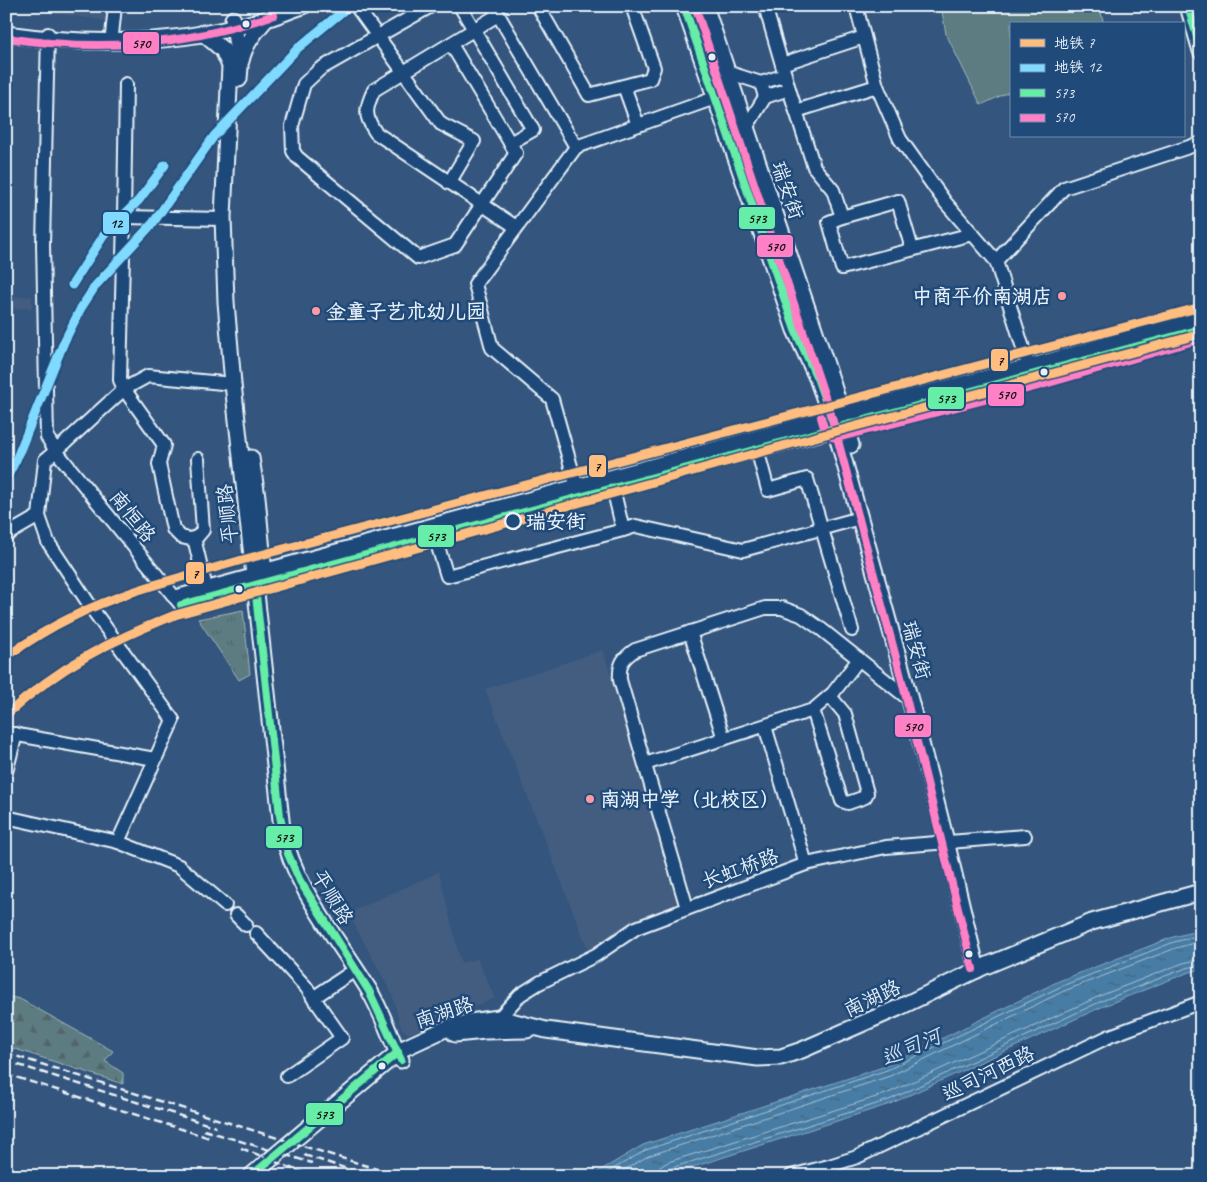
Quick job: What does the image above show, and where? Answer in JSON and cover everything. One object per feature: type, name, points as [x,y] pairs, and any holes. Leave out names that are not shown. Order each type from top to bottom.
[{"type":"main road","points":[[6,34],[102,42],[134,41],[203,33],[269,12],[303,6]]},
{"type":"main road","name":"瑞安街","points":[[684,6],[795,330],[839,422],[860,518],[949,841]]},
{"type":"main road","name":"瑞安街","points":[[705,6],[746,128],[839,422],[908,664],[980,969]]},
{"type":"main road","points":[[1188,6],[1201,51]]},
{"type":"main road","points":[[1198,6],[1201,17]]},
{"type":"main road","points":[[240,67],[248,42],[269,12]]},
{"type":"main road","points":[[6,28],[48,36],[112,35],[234,23]]},
{"type":"main road","name":"平顺路","points":[[234,23],[240,67],[231,207],[234,314],[249,446],[258,497],[260,579],[280,816],[286,848],[300,881],[377,1006],[402,1054]]},
{"type":"main road","name":"平顺路","points":[[203,33],[223,50],[230,66],[223,219],[225,280],[233,384],[291,822],[299,856],[308,876],[374,986],[402,1054]]},
{"type":"main road","points":[[1030,372],[1201,319]]},
{"type":"main road","points":[[260,579],[839,422],[1201,330]]},
{"type":"main road","points":[[260,579],[435,537],[579,492],[613,488],[757,450],[839,422]]},
{"type":"main road","name":"南湖路","points":[[252,1176],[402,1054],[443,1030],[479,1020],[499,1018],[546,1030],[758,1058],[781,1057],[846,1032],[980,969],[1092,922],[1201,892]]},
{"type":"main road","name":"南湖路","points":[[263,1176],[402,1054],[457,1034],[485,1031],[546,1030]]},
{"type":"street","points":[[112,35],[115,6]]},
{"type":"street","points":[[356,6],[441,124],[474,141],[449,182]]},
{"type":"street","points":[[431,6],[320,69],[304,84],[292,126],[293,151],[297,157],[418,258],[455,245],[516,153],[451,44]]},
{"type":"street","points":[[460,6],[534,130],[510,143]]},
{"type":"street","points":[[538,6],[589,95],[650,79],[654,68],[632,6]]},
{"type":"street","points":[[765,6],[814,167],[833,190],[842,217]]},
{"type":"street","points":[[856,6],[877,86],[900,138],[945,202],[996,261],[1030,372]]},
{"type":"street","points":[[516,227],[376,133],[368,122],[367,105],[374,90],[474,30],[495,11],[576,147]]},
{"type":"street","name":"南恒路","points":[[48,36],[43,244],[47,437],[56,451],[177,601]]},
{"type":"street","points":[[727,72],[760,83],[783,69],[864,37]]},
{"type":"street","points":[[760,83],[765,96]]},
{"type":"street","points":[[126,84],[120,380],[124,389],[164,445],[159,464],[173,529],[181,537],[194,538],[203,530],[198,459]]},
{"type":"street","points":[[624,86],[638,125]]},
{"type":"street","points":[[796,111],[877,86]]},
{"type":"street","points":[[746,128],[765,96],[789,89]]},
{"type":"street","points":[[579,492],[552,399],[492,348],[475,284],[576,147],[715,98]]},
{"type":"street","points":[[996,261],[1064,188],[1201,143]]},
{"type":"street","points":[[912,249],[898,201],[829,222],[842,268],[972,234]]},
{"type":"street","points":[[124,218],[223,219]]},
{"type":"street","points":[[118,842],[173,720],[96,613],[48,542],[39,516],[45,460],[124,389],[148,376],[233,384]]},
{"type":"street","points":[[757,450],[768,490],[807,478],[852,630]]},
{"type":"street","points":[[613,488],[623,530]]},
{"type":"street","points":[[6,535],[39,516]]},
{"type":"street","points":[[435,537],[447,576],[636,526],[743,550],[860,518]]},
{"type":"street","points":[[194,538],[206,588]]},
{"type":"street","points":[[177,601],[206,588],[260,579]]},
{"type":"street","points":[[177,601],[260,579]]},
{"type":"street","points":[[688,908],[620,680],[620,669],[625,657],[635,650],[765,608],[782,608],[801,614],[910,700]]},
{"type":"street","points":[[690,632],[724,739]]},
{"type":"street","points":[[645,764],[813,710],[830,696],[859,659]]},
{"type":"street","points":[[813,710],[842,801],[848,803],[865,797],[867,793],[845,714],[830,696]]},
{"type":"street","points":[[765,726],[806,864]]},
{"type":"street","points":[[6,772],[11,734],[155,758]]},
{"type":"street","points":[[6,817],[118,842],[179,866],[225,905]]},
{"type":"street","name":"长虹桥路","points":[[499,1018],[520,995],[539,983],[596,955],[636,928],[806,864],[886,847],[1025,836]]},
{"type":"street","points":[[236,915],[306,987],[342,1038],[287,1076]]},
{"type":"street","points":[[313,998],[355,970]]},
{"type":"street","name":"巡司河西路","points":[[791,1176],[857,1157],[1110,1036],[1201,1002]]},
{"type":"shaded area","points":[[6,6],[109,6],[108,21]]},
{"type":"shaded area","points":[[6,278],[9,279],[9,297],[32,296],[32,308],[9,309],[9,330],[6,330]]},
{"type":"shaded area","name":"南湖中学（北校区）","points":[[603,650],[687,908],[589,952],[485,689]]},
{"type":"shaded area","points":[[439,872],[461,963],[477,959],[495,998],[409,1034],[401,1028],[392,994],[348,913]]},
{"type":"green space","points":[[941,6],[1099,6],[1103,22],[1010,22],[1010,91],[981,105],[946,34]]},
{"type":"green space","points":[[243,610],[250,674],[239,680],[198,619]]},
{"type":"green space","points":[[6,996],[20,999],[113,1051],[105,1061],[123,1073],[123,1084],[6,1046]]},
{"type":"water","points":[[1201,930],[1201,969],[1106,1005],[890,1104],[665,1176],[591,1176],[643,1145],[886,1066],[1059,981],[1173,937]]},
{"type":"railway","points":[[6,1053],[399,1176]]},
{"type":"railway","points":[[6,1061],[216,1127]]},
{"type":"railway","points":[[6,1074],[210,1138]]},
{"type":"railway","points":[[204,1130],[312,1163]]},
{"type":"railway","points":[[241,1148],[311,1176]]},
{"type":"railway","points":[[304,1155],[370,1176]]},
{"type":"metro line","name":"12","points":[[6,479],[16,460],[64,342],[81,308],[96,285],[153,223],[214,136],[298,48],[349,6]]},
{"type":"metro line","name":"12","points":[[72,285],[104,235],[139,200],[165,165]]},
{"type":"metro line","name":"7","points":[[6,657],[63,621],[92,607],[177,578],[1201,307]]},
{"type":"metro line","name":"7","points":[[6,715],[46,682],[86,657],[128,635],[175,615],[819,436],[1201,334]]},
{"type":"transit line","name":"573","points":[[684,6],[795,330],[817,378],[835,428]]},
{"type":"transit line","name":"573","points":[[1188,6],[1201,50]]},
{"type":"transit line","name":"570","points":[[696,9],[832,418],[898,665],[973,969]]},
{"type":"transit line","name":"570","points":[[6,38],[75,45],[142,43],[207,34],[274,15]]},
{"type":"transit line","name":"573","points":[[181,605],[1201,329]]},
{"type":"transit line","name":"570","points":[[821,417],[827,434],[837,438],[1035,387],[1201,339]]},
{"type":"transit line","name":"573","points":[[255,586],[280,816],[288,854],[300,881],[369,991],[401,1060]]},
{"type":"transit line","name":"573","points":[[251,1176],[398,1052]]},
{"type":"place","name":"中商平价南湖店","points":[[1062,296]]},
{"type":"place","name":"金童子艺术幼儿园","points":[[316,311]]},
{"type":"place","name":"瑞安街","points":[[513,521]]},
{"type":"place","name":"南湖中学（北校区）","points":[[590,799]]},
{"type":"water label","name":"巡司河","points":[[911,1047]]}]
